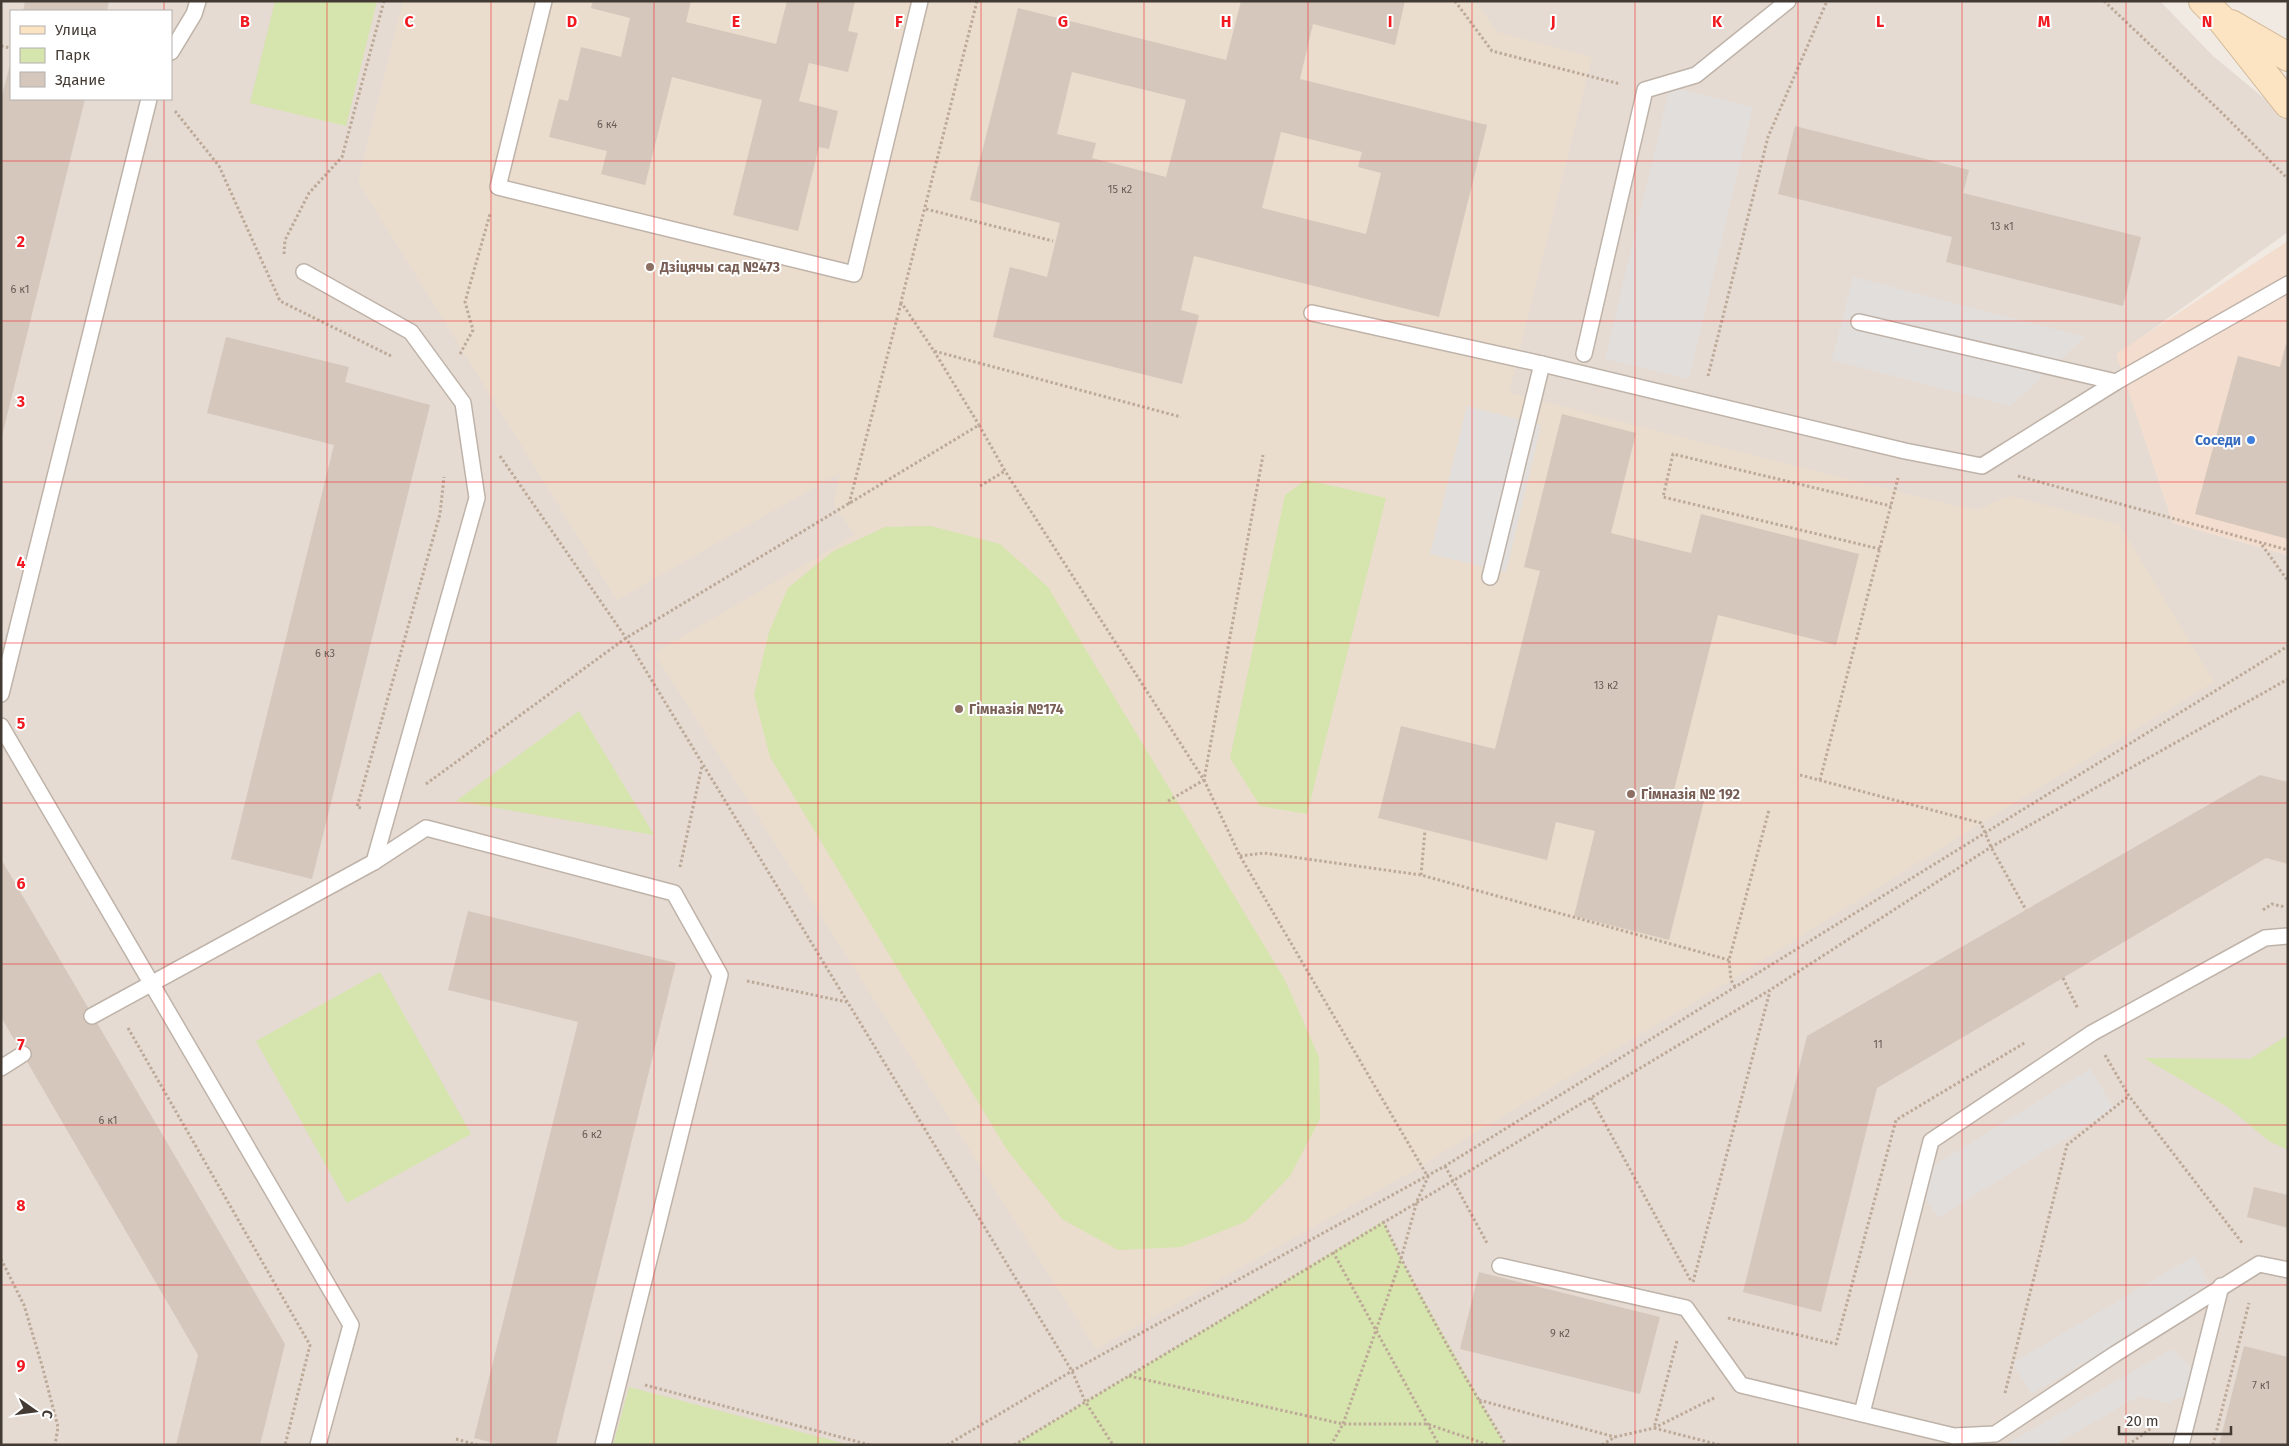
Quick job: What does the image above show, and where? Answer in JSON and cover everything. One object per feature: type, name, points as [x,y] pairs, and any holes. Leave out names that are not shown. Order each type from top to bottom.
[{"type":"street","points":[[2212,10],[2288,57]]},
{"type":"street","points":[[2212,10],[2279,96],[2288,104]]},
{"type":"lane","points":[[172,50],[194,14],[198,1]]},
{"type":"lane","points":[[544,1],[498,187],[854,274],[920,1]]},
{"type":"lane","points":[[1584,354],[1645,90],[1696,74],[1788,1]]},
{"type":"lane","points":[[1,694],[149,100]]},
{"type":"lane","points":[[304,272],[411,332],[463,402],[477,498],[374,862]]},
{"type":"lane","points":[[1312,313],[1542,364],[1905,451],[1982,466],[2116,382],[2288,284]]},
{"type":"lane","points":[[1859,322],[2116,382]]},
{"type":"lane","points":[[1490,577],[1542,364]]},
{"type":"lane","points":[[1,726],[351,1324],[318,1445]]},
{"type":"lane","points":[[92,1016],[374,862],[426,828],[674,893],[720,975],[602,1445]]},
{"type":"lane","points":[[1862,1413],[1931,1141],[2092,1033],[2265,938],[2288,936]]},
{"type":"lane","points":[[1,1068],[23,1054]]},
{"type":"lane","points":[[1500,1266],[1686,1308],[1741,1385],[1862,1413],[1953,1441],[1995,1434],[2221,1286],[2259,1264],[2288,1270]]},
{"type":"lane","points":[[2180,1445],[2221,1286]]},
{"type":"path","points":[[284,257],[285,240],[309,193],[342,157],[384,1]]},
{"type":"path","points":[[849,504],[926,209],[977,1]]},
{"type":"path","points":[[1455,1],[1492,50]]},
{"type":"path","points":[[1701,403],[1768,136],[1827,1]]},
{"type":"path","points":[[2104,1],[2219,110],[2288,179]]},
{"type":"path","points":[[172,106],[219,166],[280,301],[402,361]]},
{"type":"path","points":[[456,358],[463,352],[473,330],[465,302],[498,187]]},
{"type":"path","points":[[926,209],[1053,241]]},
{"type":"path","points":[[280,301],[281,292]]},
{"type":"path","points":[[902,302],[934,351],[1005,471],[1204,780],[1240,856],[1428,1176]]},
{"type":"path","points":[[934,351],[1181,417]]},
{"type":"path","points":[[445,469],[440,514],[357,808],[387,812],[626,638],[979,425]]},
{"type":"path","points":[[497,451],[626,638],[1072,1371],[1085,1401],[1114,1445]]},
{"type":"path","points":[[1820,780],[1905,451]]},
{"type":"path","points":[[1880,549],[1663,496],[1673,454],[1891,506]]},
{"type":"path","points":[[1204,780],[1263,455]]},
{"type":"path","points":[[1982,466],[2288,550]]},
{"type":"path","points":[[980,486],[1005,471]]},
{"type":"path","points":[[2262,544],[2288,581]]},
{"type":"path","points":[[947,1445],[1072,1371],[1445,1166],[1985,831],[2288,646]]},
{"type":"path","points":[[1014,1445],[1383,1221],[1770,990],[1991,847],[2288,679]]},
{"type":"path","points":[[674,893],[702,765]]},
{"type":"path","points":[[1800,775],[1981,822],[1991,847],[2026,910]]},
{"type":"path","points":[[1168,800],[1204,780]]},
{"type":"path","points":[[1735,987],[1730,980],[1729,960],[1769,810]]},
{"type":"path","points":[[1421,875],[1425,830]]},
{"type":"path","points":[[1240,856],[1264,854],[1421,875],[1729,960]]},
{"type":"path","points":[[720,975],[847,1002]]},
{"type":"path","points":[[2064,978],[2092,1033],[2129,1096],[2259,1264],[2213,1445]]},
{"type":"path","points":[[1591,1098],[1692,1284],[1770,990]]},
{"type":"path","points":[[114,1004],[310,1345],[285,1445]]},
{"type":"path","points":[[1995,1434],[2067,1145],[2129,1096]]},
{"type":"path","points":[[1445,1166],[1500,1266]]},
{"type":"path","points":[[1331,1445],[1343,1424],[1401,1259],[1416,1202],[1428,1176]]},
{"type":"path","points":[[1383,1221],[1401,1259],[1478,1400],[1506,1445]]},
{"type":"path","points":[[1333,1252],[1439,1445]]},
{"type":"path","points":[[1,1259],[24,1306],[43,1368],[58,1427],[55,1445]]},
{"type":"path","points":[[1654,1428],[1686,1308],[1836,1344]]},
{"type":"path","points":[[1128,1376],[1343,1424],[1427,1424],[1489,1445]]},
{"type":"path","points":[[620,1378],[870,1445]]},
{"type":"path","points":[[1602,1445],[1615,1437],[1654,1428],[1741,1385]]},
{"type":"path","points":[[1478,1400],[1615,1437]]},
{"type":"path","points":[[1654,1428],[1720,1445]]},
{"type":"path","points":[[456,1439],[477,1445]]},
{"type":"shaded area","points":[[1,1],[2160,1],[2213,56],[2288,118],[2288,232],[2117,355],[2173,523],[2288,555],[2288,1445],[1,1445]]},
{"type":"shaded area","points":[[403,1],[1475,1],[1497,32],[1592,57],[1509,393],[1914,496],[1977,510],[2009,496],[2119,524],[2214,682],[1981,823],[1731,980],[1422,1166],[1096,1349],[654,653],[855,535],[834,504],[840,473],[617,600],[358,182]]},
{"type":"shaded area","points":[[1670,87],[1753,107],[1689,379],[1605,359]]},
{"type":"shaded area","points":[[2288,241],[2288,555],[2173,523],[2116,354]]},
{"type":"shaded area","points":[[1853,277],[2085,337],[2010,406],[1832,360]]},
{"type":"shaded area","points":[[1467,406],[1541,425],[1506,572],[1430,554]]},
{"type":"shaded area","points":[[2090,1069],[2114,1108],[1938,1218],[1914,1178]]},
{"type":"shaded area","points":[[2194,1256],[2212,1288],[2031,1394],[2013,1363]]},
{"type":"shaded area","points":[[2172,1349],[2192,1369],[2186,1395],[2167,1403],[2139,1396],[2054,1445],[2005,1445]]},
{"type":"green space","points":[[275,1],[377,1],[346,126],[250,103]]},
{"type":"green space","points":[[1306,480],[1386,498],[1307,814],[1260,806],[1230,758],[1285,495]]},
{"type":"green space","points":[[931,526],[1000,544],[1048,587],[1285,980],[1319,1057],[1320,1119],[1290,1176],[1245,1222],[1181,1247],[1118,1250],[1062,1219],[1007,1150],[770,757],[754,695],[769,632],[788,588],[832,552],[885,527]]},
{"type":"green space","points":[[579,711],[654,835],[456,801]]},
{"type":"green space","points":[[380,972],[471,1134],[347,1203],[256,1041]]},
{"type":"green space","points":[[2288,1035],[2288,1150],[2269,1141],[2229,1108],[2144,1058],[2250,1059]]},
{"type":"green space","points":[[1383,1221],[1401,1259],[1505,1445],[1014,1445]]},
{"type":"green space","points":[[629,1387],[850,1445],[613,1445]]},
{"type":"building","points":[[25,1],[109,1],[107,10],[23,10]]},
{"type":"building","points":[[593,1],[691,1],[686,22],[776,44],[787,1],[855,1],[848,31],[858,33],[848,72],[809,63],[799,101],[838,111],[829,149],[819,147],[798,231],[733,215],[762,100],[672,77],[645,185],[601,174],[607,151],[549,137],[559,99],[568,101],[581,47],[621,57],[630,18],[591,8]]},
{"type":"building","points":[[1241,1],[1405,1],[1395,45],[1313,24],[1300,79],[1487,125],[1439,317],[1194,256],[1181,310],[1199,315],[1182,384],[993,337],[1010,267],[1047,277],[1060,223],[970,200],[1018,8],[1226,60]],"holes":[[[1072,72],[1186,100],[1166,177],[1092,158],[1096,143],[1057,134]],[[1281,132],[1362,152],[1358,167],[1381,173],[1366,234],[1262,208]]]},
{"type":"building","points":[[10,65],[10,100],[85,100],[2,436],[1,99]]},
{"type":"building","points":[[1795,126],[1969,170],[1963,193],[2141,237],[2123,306],[1946,262],[1952,237],[1778,194]]},
{"type":"building","points":[[226,337],[349,367],[345,382],[430,405],[312,879],[231,859],[334,445],[207,413]]},
{"type":"building","name":"Соседи","points":[[2286,344],[2288,345],[2288,539],[2195,514],[2238,356],[2280,367]]},
{"type":"building","points":[[1562,414],[1636,433],[1611,533],[1691,553],[1701,514],[1859,554],[1836,645],[1718,615],[1673,794],[1704,801],[1669,940],[1574,916],[1595,831],[1556,822],[1547,860],[1378,818],[1401,726],[1495,749],[1540,571],[1524,567]]},
{"type":"building","points":[[2260,775],[2288,782],[2288,864],[2266,858],[1877,1088],[1821,1312],[1743,1292],[1807,1036]]},
{"type":"building","points":[[1,859],[285,1344],[260,1445],[176,1445],[198,1355],[1,1017]]},
{"type":"building","points":[[468,911],[676,963],[556,1445],[502,1445],[474,1438],[578,1022],[448,990]]},
{"type":"building","points":[[2254,1187],[2288,1195],[2288,1228],[2247,1217]]},
{"type":"building","points":[[1479,1272],[1660,1317],[1640,1394],[1460,1349]]},
{"type":"building","points":[[2244,1346],[2288,1357],[2288,1445],[2219,1445]]},
{"type":"place","name":"Дзіцячы сад №473","points":[[650,267]]},
{"type":"place","name":"Соседи","points":[[2251,440]]},
{"type":"place","name":"Гімназія №174","points":[[959,709]]},
{"type":"place","name":"Гімназія № 192","points":[[1631,794]]}]
